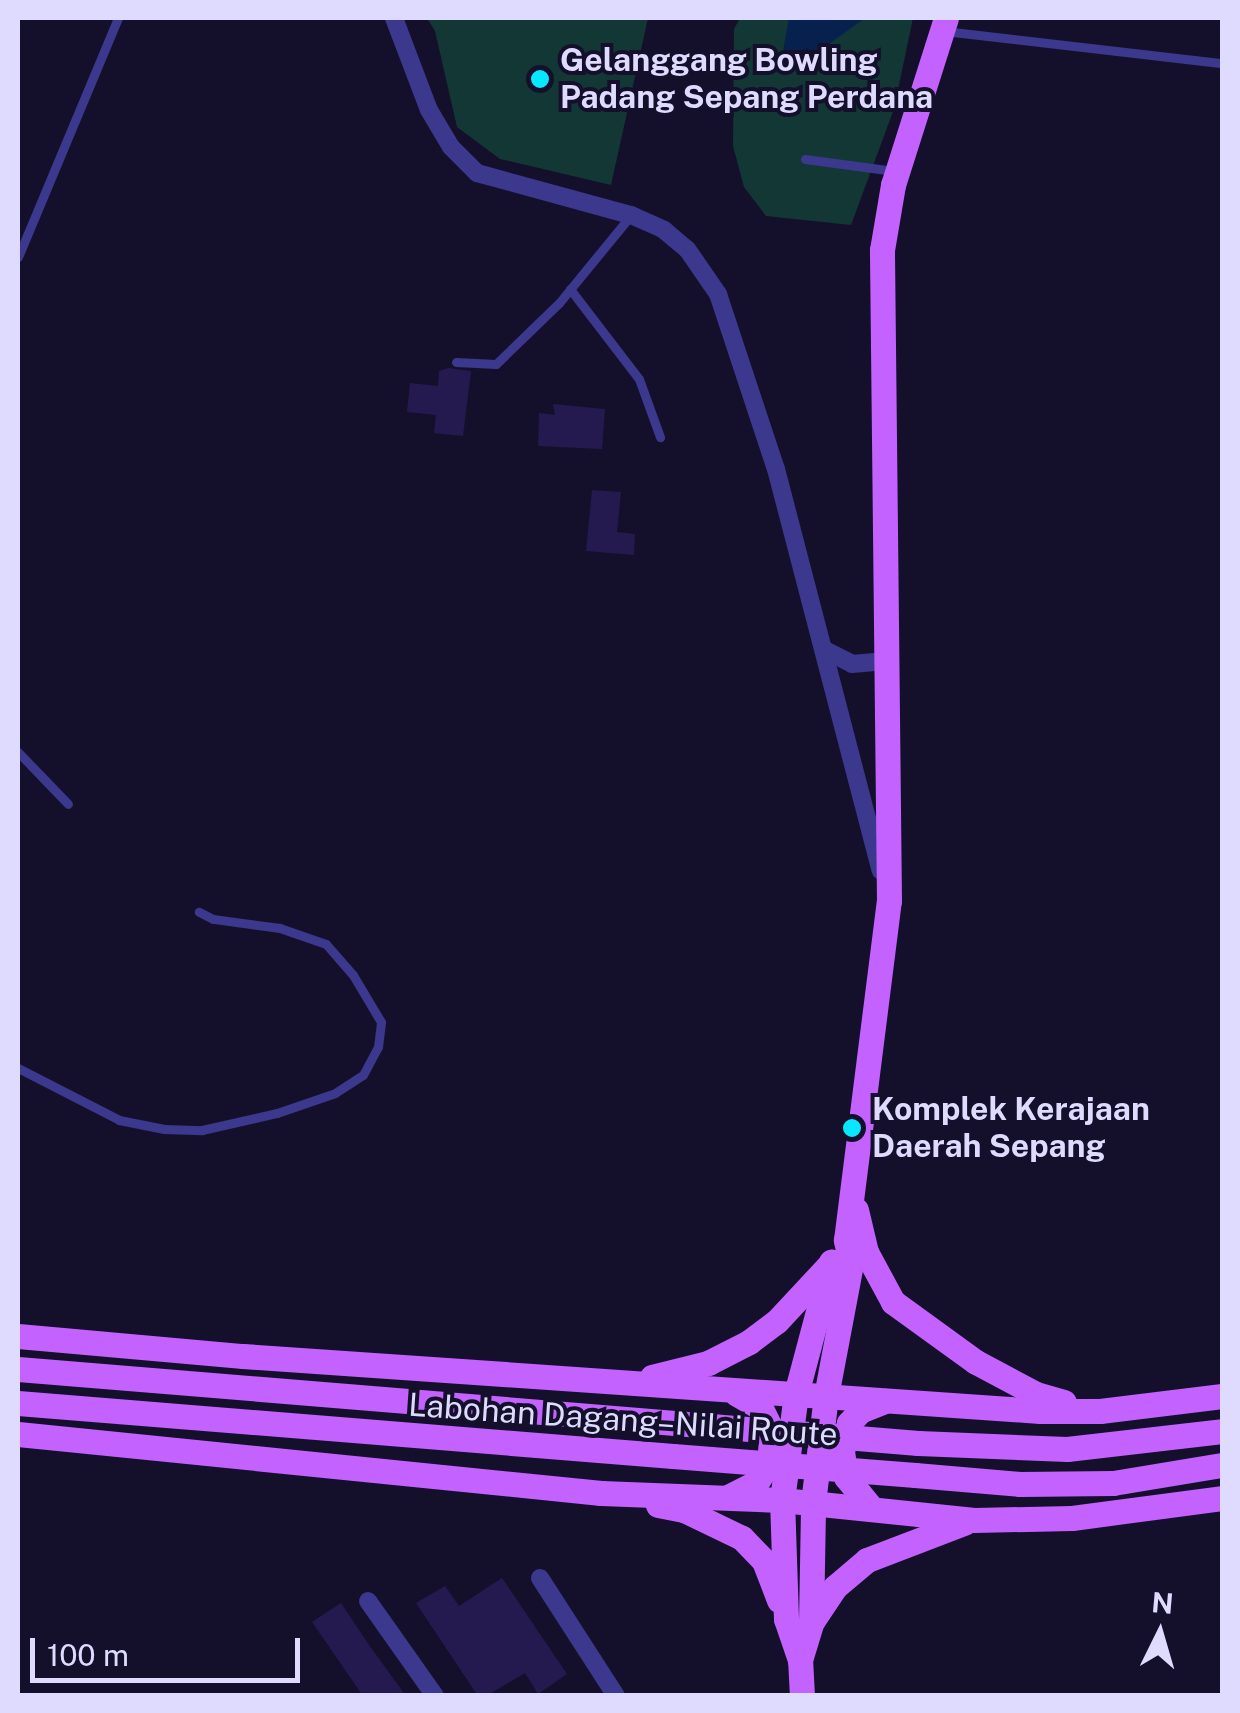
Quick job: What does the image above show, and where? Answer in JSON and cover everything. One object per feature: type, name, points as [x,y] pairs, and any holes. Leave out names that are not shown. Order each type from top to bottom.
[{"type":"main road","points":[[802,1696],[799,1621],[782,1500],[796,1394],[853,1195],[889,901],[882,250],[897,171],[944,24]]},
{"type":"main road","points":[[853,1195],[866,1252],[893,1302],[976,1362],[1021,1386],[1100,1412]]},
{"type":"main road","points":[[607,1380],[661,1377],[708,1362],[749,1342],[777,1321],[838,1251]]},
{"type":"main road","points":[[799,1621],[826,1396],[851,1264],[838,1251]]},
{"type":"main road","points":[[18,1336],[205,1354],[733,1392],[1100,1412],[1222,1396]]},
{"type":"main road","name":"Labohan Dagang–Nilai Route","points":[[18,1370],[918,1443],[1067,1449],[1150,1443],[1222,1432]]},
{"type":"main road","points":[[727,1498],[756,1483],[770,1463],[772,1431],[761,1408],[733,1392]]},
{"type":"main road","points":[[872,1509],[846,1478],[842,1451],[848,1423],[860,1412],[886,1400]]},
{"type":"main road","name":"Labohan Dagang–Nilai Route","points":[[18,1403],[1020,1484],[1113,1482],[1222,1465]]},
{"type":"main road","points":[[18,1434],[601,1492],[782,1500],[974,1520],[1072,1518],[1222,1498]]},
{"type":"main road","points":[[601,1492],[684,1510],[742,1538],[764,1560],[799,1621]]},
{"type":"main road","points":[[799,1621],[867,1560],[974,1520]]},
{"type":"street","points":[[394,18],[430,110],[451,147],[477,173],[515,187],[631,215],[664,230],[688,249],[718,294],[776,470],[889,901]]},
{"type":"street","points":[[825,650],[852,664],[886,661]]},
{"type":"street","points":[[540,1578],[616,1696]]},
{"type":"street","points":[[368,1601],[435,1696]]},
{"type":"lane","points":[[18,257],[118,18]]},
{"type":"lane","points":[[944,24],[1222,63]]},
{"type":"lane","points":[[805,159],[897,171]]},
{"type":"lane","points":[[456,362],[496,364],[570,290],[631,215]]},
{"type":"lane","points":[[570,290],[639,379],[660,438]]},
{"type":"lane","points":[[18,752],[68,804]]},
{"type":"lane","points":[[18,1068],[119,1120],[164,1129],[202,1130],[292,1108],[335,1093],[363,1075],[378,1047],[381,1022],[353,975],[326,944],[280,928],[213,919],[199,912]]},
{"type":"green space","name":"Gelanggang Bowling Padang Sepang Perdana","points":[[427,18],[648,18],[611,185],[500,159],[457,127],[435,31]]},
{"type":"green space","points":[[740,18],[913,18],[894,109],[851,225],[766,216],[744,187],[733,146],[734,29]]},
{"type":"water","points":[[789,18],[865,18],[812,56],[783,51]]},
{"type":"building","points":[[439,371],[471,371],[463,436],[434,433],[436,415],[407,412],[410,383],[438,386]]},
{"type":"building","points":[[553,404],[605,409],[602,449],[538,446],[539,413],[555,415]]},
{"type":"building","points":[[592,490],[621,492],[617,532],[635,534],[634,555],[586,551]]},
{"type":"building","points":[[502,1578],[567,1674],[538,1694],[525,1673],[486,1696],[478,1696],[416,1603],[445,1586],[459,1606]]},
{"type":"building","points":[[341,1603],[406,1696],[363,1696],[312,1622]]},
{"type":"place","name":"Gelanggang Bowling Padang Sepang Perdana","points":[[540,79]]},
{"type":"place","name":"Komplek Kerajaan Daerah Sepang","points":[[852,1128]]}]
